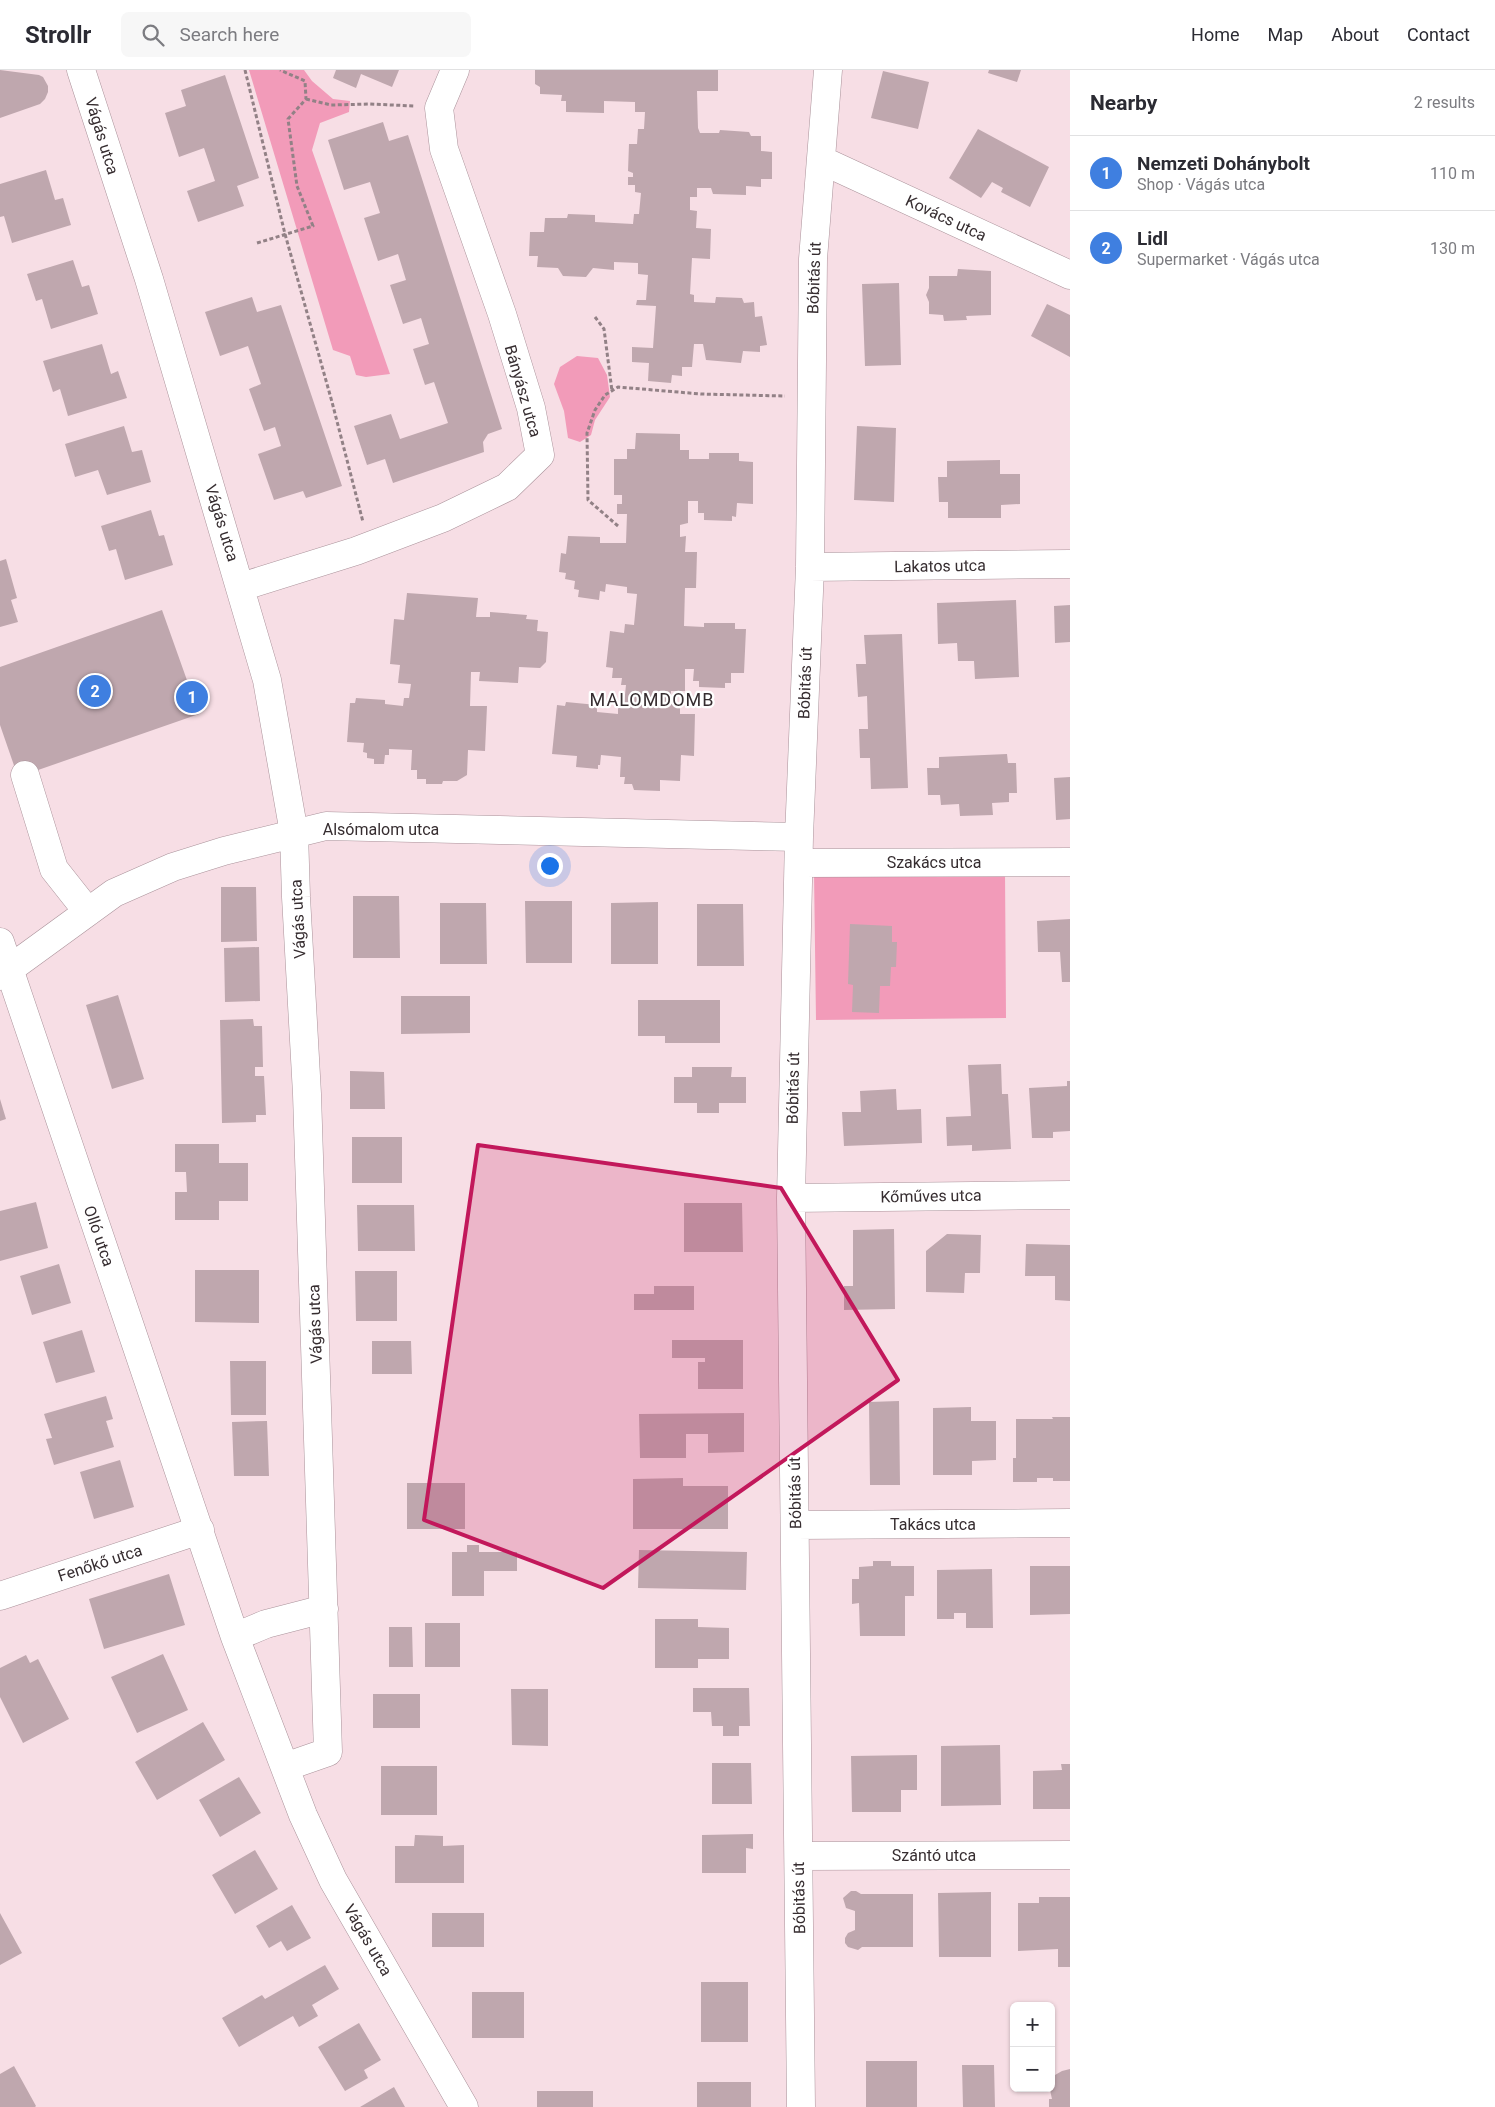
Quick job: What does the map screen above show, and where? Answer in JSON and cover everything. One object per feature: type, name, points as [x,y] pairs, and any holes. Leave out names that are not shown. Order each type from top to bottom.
[{"type":"street","name":"Vágás utca","points":[[82,70],[149,279],[267,680],[294,833],[307,1094],[328,1752],[285,1767]]},
{"type":"street","name":"Bányász utca","points":[[241,587],[369,546],[443,518],[507,486],[540,455],[531,408],[502,314],[444,149],[440,106],[455,70]]},
{"type":"street","name":"Bóbitás út","points":[[801,2107],[791,1198],[799,850],[810,568],[814,259],[828,70]]},
{"type":"street","name":"Kovács utca","points":[[821,160],[1070,275]]},
{"type":"street","name":"Lakatos utca","points":[[810,568],[1070,564]]},
{"type":"street","points":[[25,775],[54,869],[88,912]]},
{"type":"street","name":"Alsómalom utca","points":[[4,973],[114,893],[172,867],[224,851],[326,826],[799,850]]},
{"type":"street","name":"Szakács utca","points":[[799,850],[1070,862]]},
{"type":"street","name":"Olló utca","points":[[0,942],[4,973],[200,1530]]},
{"type":"street","name":"Kőműves utca","points":[[791,1198],[1070,1195]]},
{"type":"street","name":"Takács utca","points":[[796,1525],[1070,1523]]},
{"type":"street","name":"Vágás utca","points":[[200,1530],[235,1637],[302,1815],[333,1880],[464,2107]]},
{"type":"street","name":"Fenőkő utca","points":[[0,1596],[200,1530]]},
{"type":"street","points":[[235,1637],[266,1624],[324,1609]]},
{"type":"street","name":"Szántó utca","points":[[799,1856],[1070,1854]]},
{"type":"path","points":[[245,70],[284,234],[332,402],[369,546]]},
{"type":"path","points":[[257,243],[313,226],[297,186],[288,119],[306,99],[305,81],[280,70]]},
{"type":"path","points":[[306,99],[331,106],[440,106]]},
{"type":"path","points":[[595,317],[604,329],[612,391]]},
{"type":"path","points":[[618,526],[588,500],[587,433],[595,410],[605,395],[618,388],[702,394],[812,396]]},
{"type":"highlighted area","points":[[478,1145],[781,1188],[898,1380],[603,1588],[424,1520]]},
{"type":"shaded area","points":[[249,70],[304,70],[312,81],[333,99],[350,101],[349,112],[320,123],[312,150],[390,374],[366,377],[356,375],[350,356],[333,350]]},
{"type":"shaded area","points":[[577,356],[598,358],[607,375],[610,397],[595,420],[591,435],[580,442],[568,438],[564,411],[554,384],[560,367]]},
{"type":"shaded area","points":[[1005,871],[1006,1018],[816,1020],[814,873]]},
{"type":"building","points":[[0,70],[43,77],[48,86],[45,99],[40,104],[0,118]]},
{"type":"building","points":[[336,70],[399,70],[392,87],[361,74],[356,88],[333,78]]},
{"type":"building","points":[[535,70],[718,70],[718,91],[697,91],[698,128],[700,133],[719,133],[720,130],[749,132],[751,136],[761,136],[761,151],[772,152],[772,179],[761,179],[761,187],[746,186],[746,195],[713,194],[711,188],[697,188],[697,197],[690,197],[690,210],[697,211],[696,228],[711,229],[710,259],[692,258],[690,294],[694,295],[694,302],[715,303],[716,297],[742,298],[744,303],[754,302],[755,317],[762,316],[767,345],[760,346],[760,352],[743,351],[741,363],[706,360],[703,344],[694,344],[692,367],[682,367],[682,376],[672,375],[671,383],[648,381],[649,363],[632,362],[632,347],[653,348],[656,306],[636,305],[637,300],[646,300],[648,275],[638,274],[638,263],[614,262],[614,270],[593,268],[586,277],[563,276],[558,268],[537,267],[538,256],[529,256],[530,232],[544,232],[545,218],[567,218],[568,214],[595,215],[595,222],[633,224],[634,214],[639,214],[641,193],[635,192],[635,185],[628,185],[628,177],[633,177],[633,173],[628,171],[629,144],[637,144],[638,129],[644,129],[645,112],[635,112],[635,102],[604,101],[604,113],[566,112],[566,101],[561,101],[562,95],[540,94],[540,87],[535,84]]},
{"type":"building","points":[[989,70],[1021,70],[1017,82],[988,73]]},
{"type":"building","points":[[883,71],[929,82],[918,129],[871,118]]},
{"type":"building","points":[[225,75],[259,178],[237,186],[244,206],[198,222],[187,191],[215,181],[204,148],[179,157],[165,113],[186,106],[181,90]]},
{"type":"building","points":[[383,122],[389,141],[408,135],[502,429],[488,434],[483,442],[484,452],[393,483],[385,459],[367,465],[354,426],[391,414],[400,439],[448,423],[434,382],[425,385],[413,349],[429,344],[421,318],[403,324],[390,285],[406,280],[398,254],[378,261],[364,218],[380,213],[370,182],[344,190],[328,140]]},
{"type":"building","points":[[978,129],[1049,167],[1030,207],[1001,192],[1003,188],[992,182],[981,198],[949,178]]},
{"type":"building","points":[[46,170],[55,200],[63,198],[71,225],[12,243],[4,216],[0,217],[0,184]]},
{"type":"building","points":[[73,260],[82,287],[89,285],[98,314],[51,329],[42,299],[36,301],[27,274]]},
{"type":"building","points":[[958,269],[991,271],[991,315],[966,316],[967,320],[944,321],[943,315],[929,314],[929,302],[926,295],[929,288],[929,276],[957,276]]},
{"type":"building","points":[[899,283],[901,365],[865,366],[862,284]]},
{"type":"building","points":[[252,297],[257,312],[281,305],[342,486],[306,498],[303,491],[274,500],[258,454],[281,446],[275,427],[264,431],[249,389],[261,384],[248,346],[220,356],[205,312]]},
{"type":"building","points":[[1047,304],[1070,315],[1070,357],[1031,336]]},
{"type":"building","points":[[102,344],[111,374],[118,371],[127,398],[68,416],[60,389],[53,392],[43,361]]},
{"type":"building","points":[[124,426],[132,452],[142,450],[151,482],[107,495],[98,470],[75,477],[65,444]]},
{"type":"building","points":[[857,426],[896,428],[894,502],[854,500]]},
{"type":"building","points":[[636,433],[680,434],[680,450],[689,450],[689,459],[709,459],[709,453],[739,453],[739,461],[753,462],[753,504],[737,503],[736,517],[732,516],[732,521],[704,520],[704,513],[698,513],[698,501],[688,501],[688,523],[680,525],[680,537],[686,536],[685,552],[697,552],[696,588],[685,588],[684,626],[704,627],[704,623],[735,623],[735,629],[746,629],[744,673],[731,673],[731,683],[725,683],[725,688],[699,687],[699,681],[693,681],[694,669],[685,669],[685,691],[671,691],[671,704],[680,704],[680,714],[695,714],[694,756],[681,755],[680,781],[660,780],[660,791],[634,790],[632,784],[624,784],[625,777],[620,777],[621,757],[601,755],[598,769],[576,767],[577,756],[552,754],[557,705],[565,706],[566,702],[597,705],[597,712],[618,714],[618,704],[624,704],[626,685],[621,685],[622,678],[612,678],[613,668],[606,667],[610,631],[624,633],[625,624],[634,625],[637,594],[627,593],[627,587],[606,584],[605,592],[600,591],[599,600],[578,597],[579,590],[574,589],[575,581],[565,579],[566,573],[559,572],[561,553],[566,554],[568,536],[600,537],[600,543],[626,543],[627,514],[617,514],[617,504],[622,504],[622,495],[614,495],[614,459],[627,459],[627,449],[635,449]]},
{"type":"building","points":[[1000,460],[1000,474],[1020,474],[1020,504],[1001,505],[1001,518],[948,518],[948,502],[939,502],[938,477],[947,477],[947,461]]},
{"type":"building","points":[[151,510],[159,536],[164,535],[173,565],[125,580],[116,549],[109,551],[101,526]]},
{"type":"building","points":[[6,559],[17,598],[11,600],[18,622],[0,627],[0,561]]},
{"type":"building","points":[[407,593],[478,598],[476,617],[490,617],[490,612],[527,615],[526,619],[538,620],[537,631],[548,632],[546,662],[540,668],[519,667],[518,683],[479,681],[480,672],[471,672],[470,706],[487,706],[485,751],[468,750],[467,775],[457,781],[443,781],[442,784],[426,784],[426,779],[417,779],[417,770],[411,770],[412,750],[389,749],[389,755],[385,755],[384,764],[374,764],[374,759],[367,758],[367,753],[363,752],[364,743],[347,742],[350,703],[355,703],[356,698],[385,700],[385,704],[403,706],[404,698],[409,698],[411,684],[398,683],[400,665],[390,664],[394,619],[404,620]]},
{"type":"building","points":[[1016,600],[1019,677],[975,679],[974,661],[958,661],[957,643],[938,644],[937,603]]},
{"type":"building","points":[[1070,605],[1070,642],[1055,643],[1054,606]]},
{"type":"building","points":[[162,610],[199,714],[18,777],[0,725],[0,667]]},
{"type":"building","points":[[902,634],[908,788],[871,789],[870,758],[860,758],[859,729],[868,729],[867,696],[858,697],[856,664],[866,664],[864,635]]},
{"type":"building","points":[[1007,754],[1008,763],[1016,763],[1017,793],[1009,793],[1009,802],[992,803],[993,815],[960,816],[959,804],[941,805],[940,795],[928,795],[927,768],[939,768],[939,757]]},
{"type":"building","points":[[1070,777],[1070,819],[1056,820],[1054,778]]},
{"type":"building","points":[[221,887],[256,887],[257,941],[221,942]]},
{"type":"building","points":[[353,896],[399,896],[400,958],[353,958]]},
{"type":"building","points":[[525,901],[572,901],[572,963],[526,963]]},
{"type":"building","points":[[658,902],[658,964],[611,964],[611,903]]},
{"type":"building","points":[[440,903],[486,903],[487,964],[440,964]]},
{"type":"building","points":[[697,904],[743,904],[744,966],[697,966]]},
{"type":"building","points":[[1070,919],[1070,982],[1062,982],[1060,952],[1038,952],[1037,921]]},
{"type":"building","points":[[850,924],[892,926],[892,942],[897,942],[896,967],[891,967],[890,986],[880,986],[879,1013],[852,1012],[853,985],[848,984]]},
{"type":"building","points":[[259,947],[260,1001],[225,1002],[224,948]]},
{"type":"building","points":[[118,995],[144,1079],[112,1089],[86,1005]]},
{"type":"building","points":[[401,996],[470,996],[470,1033],[401,1034]]},
{"type":"building","points":[[638,1000],[720,1000],[720,1043],[665,1043],[665,1036],[638,1036]]},
{"type":"building","points":[[253,1019],[254,1026],[262,1026],[263,1067],[255,1067],[255,1076],[264,1076],[266,1115],[256,1115],[256,1122],[222,1123],[220,1020]]},
{"type":"building","points":[[1001,1064],[1002,1094],[1008,1094],[1011,1149],[972,1151],[972,1145],[947,1146],[946,1117],[971,1116],[968,1065]]},
{"type":"building","points":[[692,1067],[732,1067],[731,1077],[746,1077],[746,1103],[719,1103],[719,1113],[697,1113],[697,1103],[674,1103],[674,1077],[692,1077]]},
{"type":"building","points":[[350,1071],[384,1072],[385,1109],[350,1109]]},
{"type":"building","points":[[1067,1081],[1070,1081],[1070,1131],[1053,1132],[1053,1138],[1032,1138],[1029,1088],[1067,1086]]},
{"type":"building","points":[[896,1089],[897,1110],[921,1109],[922,1143],[844,1146],[842,1112],[861,1112],[860,1091]]},
{"type":"building","points":[[0,1099],[6,1119],[0,1121]]},
{"type":"building","points":[[352,1137],[402,1137],[402,1183],[352,1183]]},
{"type":"building","points":[[175,1144],[219,1144],[219,1163],[248,1163],[248,1201],[219,1201],[219,1220],[175,1220],[175,1192],[187,1192],[186,1172],[175,1172]]},
{"type":"building","points":[[36,1202],[48,1248],[0,1261],[0,1211]]},
{"type":"building","points":[[684,1203],[742,1203],[743,1252],[684,1252]]},
{"type":"building","points":[[357,1205],[414,1205],[415,1251],[358,1251]]},
{"type":"building","points":[[894,1229],[895,1309],[844,1310],[844,1286],[853,1286],[853,1230]]},
{"type":"building","points":[[947,1234],[981,1235],[980,1273],[965,1273],[964,1293],[926,1292],[926,1251]]},
{"type":"building","points":[[1026,1244],[1070,1245],[1070,1301],[1055,1300],[1055,1276],[1025,1276]]},
{"type":"building","points":[[59,1264],[71,1303],[32,1315],[20,1276]]},
{"type":"building","points":[[195,1270],[259,1270],[259,1323],[195,1322]]},
{"type":"building","points":[[355,1271],[397,1271],[397,1321],[356,1321]]},
{"type":"building","points":[[654,1286],[694,1286],[694,1310],[634,1310],[634,1294],[654,1294]]},
{"type":"building","points":[[82,1330],[95,1372],[56,1383],[43,1342]]},
{"type":"building","points":[[672,1340],[743,1340],[743,1389],[698,1389],[698,1362],[705,1362],[705,1358],[672,1358]]},
{"type":"building","points":[[372,1341],[411,1341],[412,1374],[372,1374]]},
{"type":"building","points":[[230,1361],[266,1361],[266,1415],[231,1415]]},
{"type":"building","points":[[106,1396],[113,1419],[106,1421],[114,1447],[54,1465],[46,1439],[52,1438],[44,1414]]},
{"type":"building","points":[[899,1401],[900,1485],[870,1485],[869,1402]]},
{"type":"building","points":[[971,1407],[971,1421],[996,1421],[996,1460],[972,1461],[972,1475],[933,1475],[933,1408]]},
{"type":"building","points":[[744,1413],[744,1452],[708,1453],[708,1434],[686,1434],[686,1458],[640,1458],[639,1414]]},
{"type":"building","points":[[1052,1417],[1070,1417],[1070,1481],[1053,1481],[1053,1478],[1037,1478],[1037,1482],[1013,1482],[1013,1458],[1016,1458],[1016,1419],[1053,1419]]},
{"type":"building","points":[[267,1421],[269,1476],[234,1476],[232,1422]]},
{"type":"building","points":[[120,1460],[134,1507],[94,1519],[80,1472]]},
{"type":"building","points":[[683,1478],[683,1486],[728,1486],[728,1529],[633,1529],[633,1479]]},
{"type":"building","points":[[407,1483],[465,1483],[465,1529],[407,1529]]},
{"type":"building","points":[[467,1545],[479,1545],[479,1552],[517,1552],[517,1571],[484,1571],[484,1596],[452,1596],[452,1552],[467,1552]]},
{"type":"building","points":[[639,1550],[747,1552],[746,1590],[638,1588]]},
{"type":"building","points":[[873,1561],[891,1561],[891,1566],[914,1566],[914,1596],[905,1596],[905,1636],[860,1636],[859,1603],[852,1604],[852,1579],[859,1579],[859,1567],[873,1566]]},
{"type":"building","points":[[1030,1566],[1070,1566],[1070,1614],[1030,1615]]},
{"type":"building","points":[[992,1569],[993,1628],[966,1628],[966,1613],[954,1613],[954,1619],[937,1619],[937,1570]]},
{"type":"building","points":[[169,1574],[185,1625],[104,1649],[89,1599]]},
{"type":"building","points":[[655,1619],[698,1619],[698,1627],[729,1628],[729,1659],[698,1659],[698,1668],[655,1668]]},
{"type":"building","points":[[425,1623],[460,1623],[460,1667],[425,1667]]},
{"type":"building","points":[[389,1627],[412,1627],[413,1667],[389,1667]]},
{"type":"building","points":[[163,1654],[188,1710],[137,1733],[111,1677]]},
{"type":"building","points":[[26,1655],[30,1663],[38,1659],[69,1719],[23,1743],[0,1697],[0,1668]]},
{"type":"building","points":[[693,1688],[749,1688],[750,1726],[739,1726],[739,1736],[723,1736],[723,1726],[712,1726],[711,1712],[693,1712]]},
{"type":"building","points":[[511,1689],[548,1689],[548,1746],[512,1745]]},
{"type":"building","points":[[373,1694],[420,1694],[420,1728],[373,1728]]},
{"type":"building","points":[[203,1722],[225,1760],[157,1800],[135,1762]]},
{"type":"building","points":[[1000,1745],[1001,1805],[941,1806],[941,1746]]},
{"type":"building","points":[[917,1755],[917,1790],[901,1790],[901,1812],[852,1812],[851,1756]]},
{"type":"building","points":[[712,1763],[751,1763],[752,1804],[712,1804]]},
{"type":"building","points":[[1061,1764],[1070,1764],[1070,1809],[1033,1809],[1033,1771],[1062,1770]]},
{"type":"building","points":[[381,1766],[437,1766],[437,1815],[381,1815]]},
{"type":"building","points":[[239,1777],[261,1813],[220,1837],[199,1800]]},
{"type":"building","points":[[753,1834],[753,1849],[746,1848],[746,1873],[702,1873],[702,1835]]},
{"type":"building","points":[[415,1835],[443,1836],[443,1846],[464,1845],[464,1883],[395,1883],[395,1846],[414,1846]]},
{"type":"building","points":[[255,1850],[278,1889],[235,1914],[212,1875]]},
{"type":"building","points":[[851,1891],[861,1894],[913,1894],[913,1947],[862,1947],[858,1950],[848,1947],[845,1943],[845,1938],[848,1933],[855,1930],[855,1911],[846,1908],[843,1898]]},
{"type":"building","points":[[991,1892],[991,1957],[939,1957],[938,1893]]},
{"type":"building","points":[[1039,1897],[1070,1897],[1070,1967],[1058,1967],[1058,1949],[1018,1951],[1018,1903],[1039,1903]]},
{"type":"building","points":[[292,1905],[311,1938],[287,1951],[281,1941],[269,1948],[256,1926]]},
{"type":"building","points":[[0,1913],[22,1953],[0,1965]]},
{"type":"building","points":[[432,1913],[484,1913],[484,1947],[432,1947]]},
{"type":"building","points":[[325,1965],[339,1989],[312,2005],[318,2016],[299,2027],[293,2016],[239,2047],[222,2018],[262,1995],[265,1999]]},
{"type":"building","points":[[701,1982],[748,1982],[748,2042],[701,2042]]},
{"type":"building","points":[[472,1992],[524,1992],[524,2038],[472,2038]]},
{"type":"building","points":[[359,2023],[381,2060],[364,2070],[368,2078],[345,2091],[318,2047]]},
{"type":"building","points":[[866,2061],[917,2061],[917,2107],[866,2107]]},
{"type":"building","points":[[962,2065],[994,2065],[995,2107],[963,2107]]},
{"type":"building","points":[[14,2066],[35,2107],[0,2107],[0,2074]]},
{"type":"building","points":[[1070,2069],[1070,2107],[1049,2107],[1049,2099],[1052,2099],[1050,2092],[1055,2092],[1055,2075]]},
{"type":"building","points":[[697,2082],[751,2082],[751,2107],[697,2107]]},
{"type":"building","points":[[394,2087],[405,2107],[360,2107]]},
{"type":"building","points":[[537,2091],[593,2091],[593,2107],[537,2107]]},
{"type":"place","name":"Lidl","points":[[95,691]]},
{"type":"place","name":"Nemzeti Dohánybolt","points":[[192,697]]},
{"type":"district","name":"MALOMDOMB","points":[[652,699]]}]
